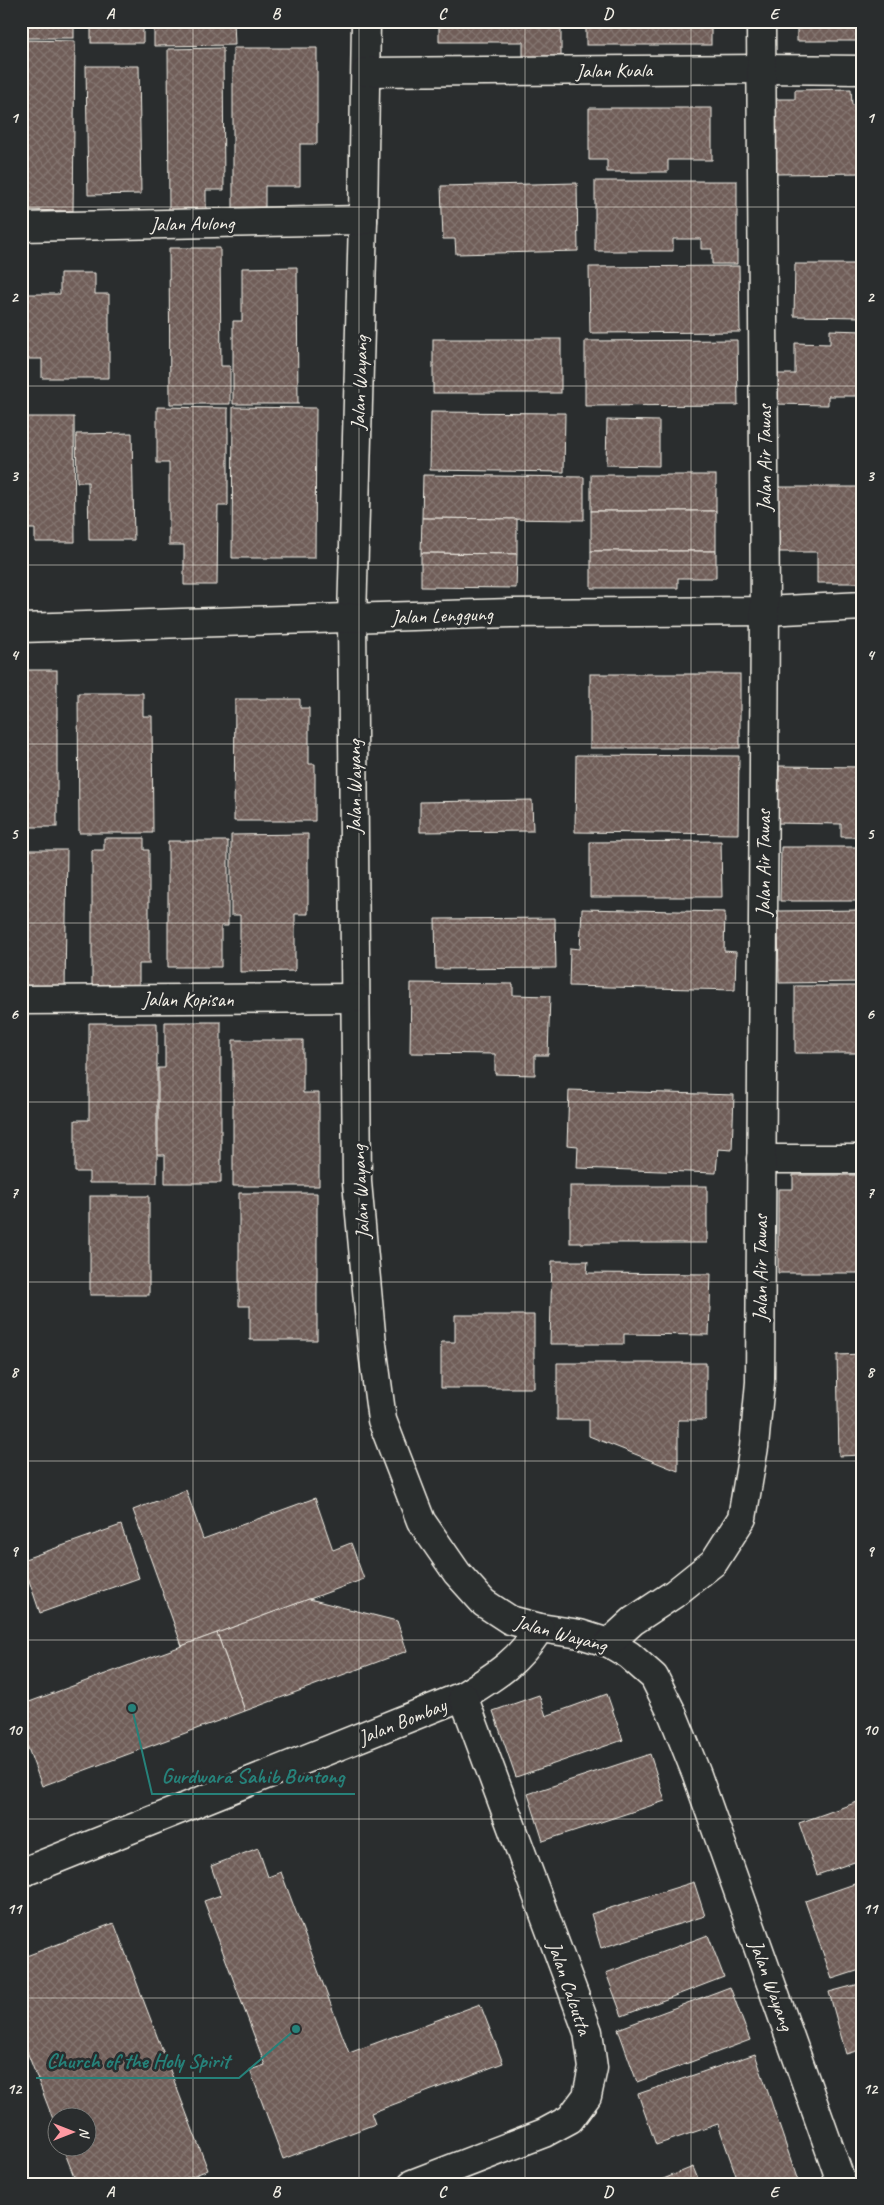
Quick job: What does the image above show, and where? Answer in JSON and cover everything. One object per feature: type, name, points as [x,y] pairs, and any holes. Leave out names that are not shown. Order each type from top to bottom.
[{"type":"street","name":"Jalan Wayang","points":[[366,21],[363,220],[352,618],[357,1182],[372,1344],[382,1420],[421,1521],[457,1573],[484,1603],[510,1620],[540,1628],[580,1634],[609,1643],[629,1655],[654,1677],[673,1715],[700,1784],[842,2184]]},
{"type":"street","name":"Jalan Air Tawas","points":[[609,1643],[633,1622],[674,1594],[714,1562],[742,1518],[754,1447],[760,1382],[765,611],[761,21]]},
{"type":"street","name":"Jalan Kuala","points":[[366,72],[863,70]]},
{"type":"street","name":"Jalan Aulong","points":[[21,227],[363,220]]},
{"type":"street","name":"Jalan Lenggung","points":[[21,628],[511,613],[765,611],[863,606]]},
{"type":"street","name":"Jalan Kopisan","points":[[21,1000],[356,998]]},
{"type":"street","points":[[761,1159],[863,1159]]},
{"type":"street","name":"Jalan Bombay","points":[[21,1873],[463,1696],[505,1670],[526,1649],[540,1628]]},
{"type":"street","name":"Jalan Calcutta","points":[[412,2184],[544,2133],[570,2119],[587,2096],[593,2068],[588,2032],[463,1696]]},
{"type":"building","points":[[21,21],[74,21],[74,38],[21,38]]},
{"type":"building","points":[[91,21],[143,21],[143,43],[91,43]]},
{"type":"building","points":[[154,21],[234,21],[235,45],[154,46]]},
{"type":"building","points":[[439,21],[561,21],[561,60],[523,60],[523,42],[439,42]]},
{"type":"building","points":[[586,21],[711,21],[711,45],[586,45]]},
{"type":"building","points":[[797,21],[863,21],[863,41],[797,41]]},
{"type":"building","points":[[21,40],[75,41],[73,211],[21,210]]},
{"type":"building","points":[[223,48],[224,190],[206,190],[206,213],[169,214],[168,49]]},
{"type":"building","points":[[233,48],[317,48],[317,144],[300,144],[300,186],[265,186],[265,219],[233,219]]},
{"type":"building","points":[[86,66],[139,66],[141,194],[88,195]]},
{"type":"building","points":[[851,89],[852,105],[863,105],[863,173],[776,174],[776,99],[795,99],[795,90]]},
{"type":"building","points":[[589,108],[712,108],[712,160],[668,160],[668,172],[607,172],[607,160],[589,160]]},
{"type":"building","points":[[595,181],[737,181],[737,264],[712,264],[712,249],[701,249],[701,239],[673,239],[673,251],[595,251]]},
{"type":"building","points":[[577,183],[578,251],[456,254],[455,239],[443,239],[441,186]]},
{"type":"building","points":[[169,248],[220,248],[221,366],[230,366],[230,404],[170,404]]},
{"type":"building","points":[[795,264],[863,264],[863,317],[794,316]]},
{"type":"building","points":[[739,266],[740,332],[590,333],[589,267]]},
{"type":"building","points":[[297,267],[298,404],[233,404],[233,321],[242,321],[242,268]]},
{"type":"building","points":[[60,273],[95,273],[95,294],[109,294],[109,378],[42,378],[42,359],[24,359],[24,294],[60,294]]},
{"type":"building","points":[[830,330],[863,331],[863,404],[860,404],[860,396],[828,396],[828,405],[774,404],[775,374],[795,374],[795,343],[830,344]]},
{"type":"building","points":[[433,339],[561,339],[561,393],[433,393]]},
{"type":"building","points":[[737,340],[738,405],[585,406],[585,341]]},
{"type":"building","points":[[157,407],[228,408],[228,506],[218,506],[217,585],[184,585],[184,545],[169,545],[169,463],[157,463]]},
{"type":"building","points":[[233,407],[316,408],[315,558],[232,558]]},
{"type":"building","points":[[431,412],[565,413],[564,472],[430,470]]},
{"type":"building","points":[[21,417],[74,417],[75,542],[35,542],[35,529],[21,529]]},
{"type":"building","points":[[607,420],[659,421],[659,466],[606,465]]},
{"type":"building","points":[[132,433],[134,540],[89,540],[88,482],[77,482],[76,434]]},
{"type":"building","points":[[423,475],[584,477],[584,520],[422,518]]},
{"type":"building","points":[[591,475],[716,475],[716,511],[591,511]]},
{"type":"building","points":[[772,487],[863,487],[863,583],[817,583],[817,552],[772,552]]},
{"type":"building","points":[[591,511],[716,511],[716,551],[591,551]]},
{"type":"building","points":[[422,518],[517,519],[517,554],[421,553]]},
{"type":"building","points":[[591,551],[716,551],[716,578],[678,578],[678,588],[591,588]]},
{"type":"building","points":[[421,553],[517,554],[516,588],[421,587]]},
{"type":"building","points":[[21,670],[57,670],[57,827],[21,827]]},
{"type":"building","points":[[590,674],[740,674],[740,748],[590,748]]},
{"type":"building","points":[[78,693],[143,693],[143,716],[152,716],[153,833],[79,833]]},
{"type":"building","points":[[235,699],[300,699],[300,708],[309,708],[309,764],[315,764],[315,821],[234,821]]},
{"type":"building","points":[[576,755],[739,756],[738,834],[575,832]]},
{"type":"building","points":[[779,766],[863,767],[863,837],[841,837],[841,824],[778,823]]},
{"type":"building","points":[[532,800],[533,831],[420,832],[420,802]]},
{"type":"building","points":[[308,834],[308,914],[295,914],[295,971],[240,972],[240,915],[231,915],[231,835]]},
{"type":"building","points":[[104,838],[144,838],[144,850],[149,850],[149,964],[139,964],[139,987],[92,987],[92,850],[104,850]]},
{"type":"building","points":[[168,841],[228,841],[228,926],[221,926],[221,967],[168,967]]},
{"type":"building","points":[[721,841],[722,897],[590,897],[590,842]]},
{"type":"building","points":[[781,847],[863,847],[863,901],[780,901]]},
{"type":"building","points":[[21,850],[67,850],[65,989],[21,988]]},
{"type":"building","points":[[582,909],[725,912],[724,951],[736,952],[735,990],[569,986],[570,948],[580,949]]},
{"type":"building","points":[[863,910],[863,982],[779,983],[778,911]]},
{"type":"building","points":[[555,918],[556,968],[436,969],[435,919]]},
{"type":"building","points":[[411,983],[513,984],[513,995],[550,996],[548,1055],[535,1055],[535,1075],[495,1074],[495,1054],[410,1053]]},
{"type":"building","points":[[795,986],[863,986],[863,1053],[795,1053]]},
{"type":"building","points":[[165,1022],[221,1022],[221,1183],[165,1183],[165,1155],[158,1155],[158,1068],[165,1068]]},
{"type":"building","points":[[89,1023],[157,1023],[157,1183],[89,1183],[89,1172],[75,1172],[75,1120],[89,1120]]},
{"type":"building","points":[[233,1040],[303,1040],[303,1093],[319,1093],[319,1186],[233,1186]]},
{"type":"building","points":[[569,1090],[734,1095],[732,1150],[718,1149],[716,1173],[577,1168],[578,1146],[567,1145]]},
{"type":"building","points":[[793,1175],[863,1175],[863,1273],[778,1273],[778,1189],[793,1189]]},
{"type":"building","points":[[570,1186],[707,1186],[707,1243],[570,1243]]},
{"type":"building","points":[[239,1193],[317,1193],[317,1340],[250,1340],[250,1306],[239,1306]]},
{"type":"building","points":[[90,1196],[149,1196],[149,1295],[90,1295]]},
{"type":"building","points":[[552,1261],[588,1261],[587,1273],[711,1274],[709,1335],[624,1334],[624,1344],[550,1344]]},
{"type":"building","points":[[455,1315],[534,1315],[534,1388],[441,1388],[441,1342],[455,1342]]},
{"type":"building","points":[[863,1354],[863,1455],[839,1456],[837,1355]]},
{"type":"building","points":[[557,1363],[706,1363],[706,1420],[678,1420],[678,1471],[589,1436],[589,1420],[557,1420]]},
{"type":"building","points":[[186,1490],[203,1539],[315,1498],[333,1550],[351,1543],[364,1579],[182,1646],[133,1510]]},
{"type":"building","points":[[121,1525],[139,1578],[40,1613],[22,1560]]},
{"type":"building","points":[[309,1599],[397,1621],[407,1651],[245,1711],[217,1633]]},
{"type":"building","points":[[217,1633],[245,1711],[42,1786],[21,1729],[21,1705]]},
{"type":"building","points":[[607,1694],[623,1740],[516,1777],[493,1711],[539,1695],[546,1716]]},
{"type":"building","points":[[650,1754],[665,1801],[543,1841],[528,1794]]},
{"type":"building","points":[[863,1800],[863,1859],[817,1875],[799,1823]]},
{"type":"building","points":[[258,1848],[268,1877],[281,1872],[349,2053],[480,2004],[503,2063],[371,2113],[375,2124],[283,2159],[250,2070],[265,2065],[204,1901],[221,1895],[211,1866]]},
{"type":"building","points":[[863,1881],[863,1969],[832,1979],[805,1901]]},
{"type":"building","points":[[694,1882],[705,1916],[601,1948],[591,1914]]},
{"type":"building","points":[[114,1923],[208,2170],[172,2184],[77,2184],[67,2158],[98,2158],[98,2108],[49,2108],[21,2036],[21,1958]]},
{"type":"building","points":[[708,1935],[724,1977],[622,2016],[606,1973]]},
{"type":"building","points":[[863,1983],[863,2049],[846,2054],[829,1992]]},
{"type":"building","points":[[730,1987],[750,2040],[637,2082],[618,2029]]},
{"type":"building","points":[[755,2054],[799,2184],[739,2184],[718,2124],[656,2145],[638,2094]]},
{"type":"building","points":[[693,2167],[700,2184],[651,2184]]},
{"type":"place","name":"Gurdwara Sahib Buntong","points":[[132,1708]]},
{"type":"place","name":"Church of the Holy Spirit","points":[[296,2029]]}]
